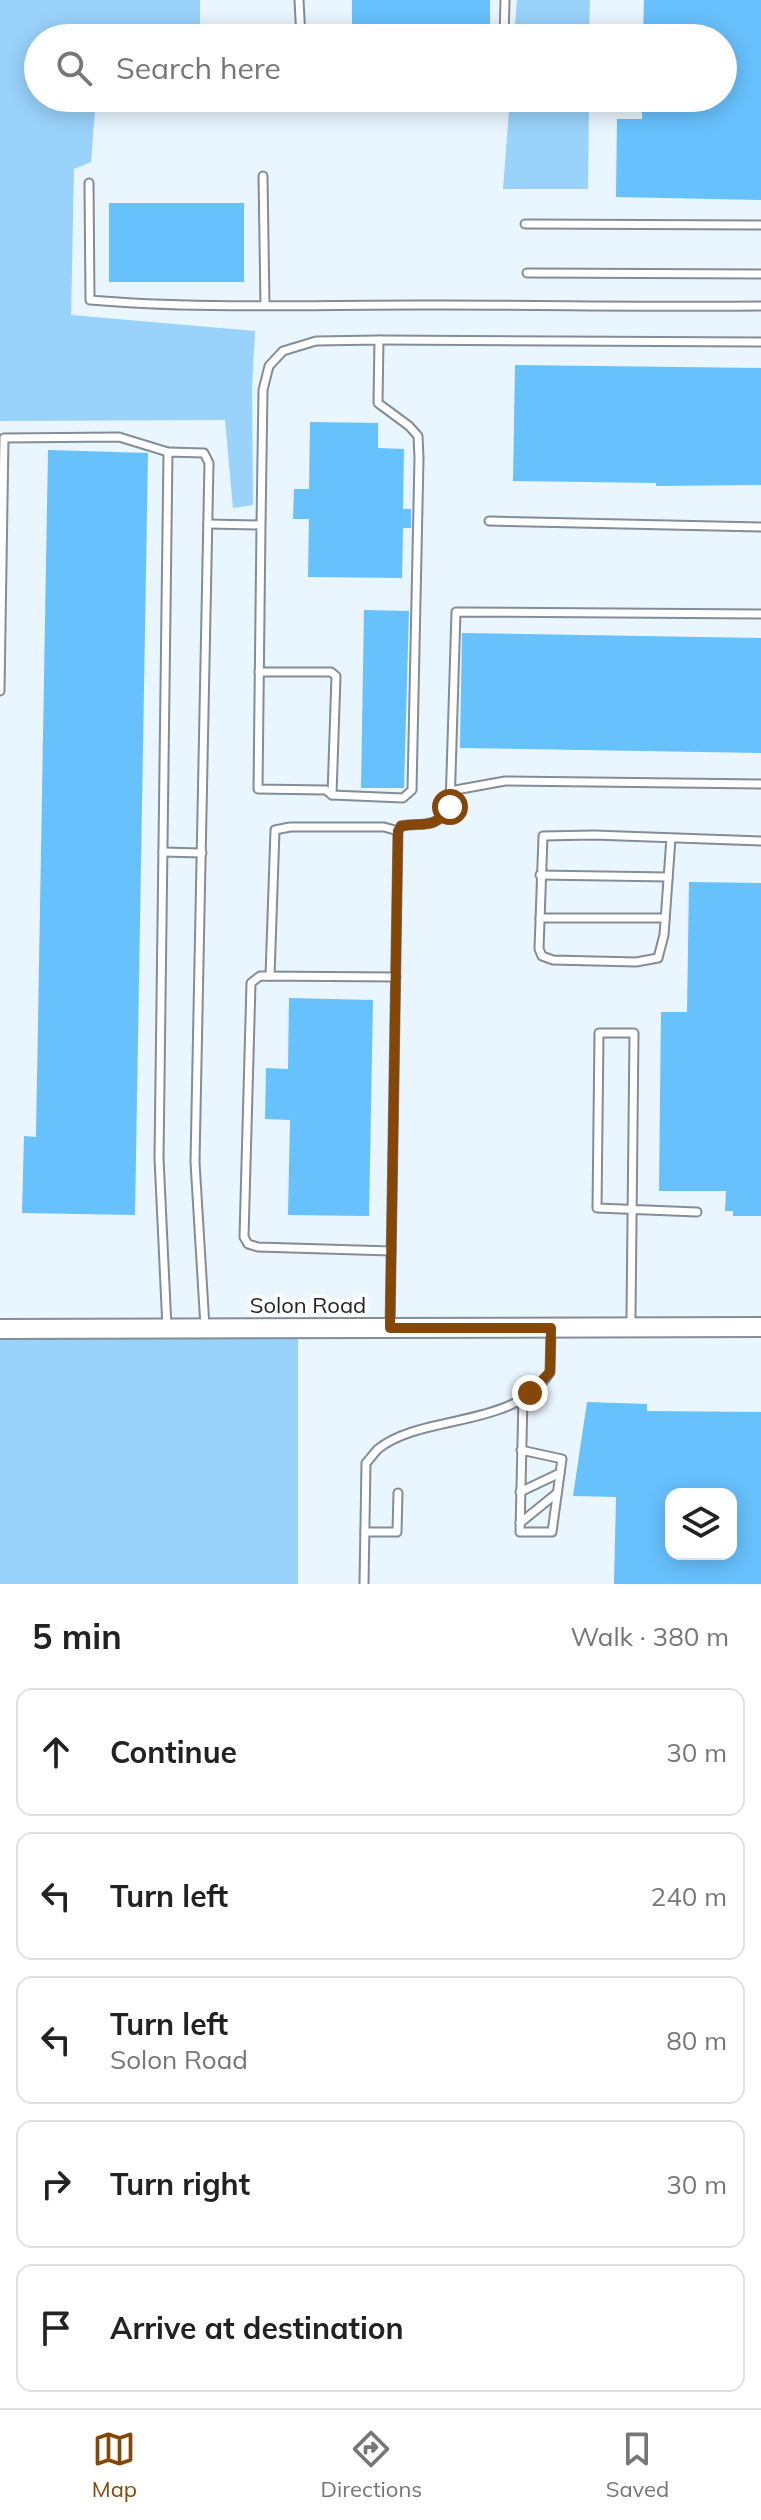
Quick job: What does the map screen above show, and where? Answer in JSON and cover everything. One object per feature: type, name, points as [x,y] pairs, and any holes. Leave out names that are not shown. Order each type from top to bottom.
[{"type":"street","name":"Solon Road","points":[[0,1329],[761,1327]]},
{"type":"lane","points":[[299,0],[300,24]]},
{"type":"lane","points":[[504,24],[505,0]]},
{"type":"lane","points":[[263,176],[265,305]]},
{"type":"lane","points":[[89,183],[90,300],[265,305],[761,306]]},
{"type":"lane","points":[[525,224],[761,225]]},
{"type":"lane","points":[[527,273],[761,274]]},
{"type":"lane","points":[[379,340],[378,403],[418,436],[412,790],[403,798],[332,795],[326,790],[258,789],[263,390],[269,366],[283,351],[316,341],[379,340],[761,342]]},
{"type":"lane","points":[[0,691],[4,438],[119,437],[168,452],[204,453],[209,463],[195,1162],[205,1329]]},
{"type":"lane","points":[[167,1329],[159,1158],[168,452]]},
{"type":"lane","points":[[489,521],[761,527]]},
{"type":"lane","points":[[208,524],[261,525]]},
{"type":"lane","points":[[390,1328],[398,831],[401,826],[441,820],[450,807],[456,612],[761,614]]},
{"type":"lane","points":[[259,672],[331,672],[336,676],[332,795]]},
{"type":"lane","points":[[450,791],[505,781],[761,784]]},
{"type":"lane","points":[[270,976],[275,830],[290,827],[384,827],[398,831]]},
{"type":"lane","points":[[671,838],[665,918],[658,958],[636,962],[553,960],[542,956],[539,949],[543,836],[594,835],[761,841]]},
{"type":"lane","points":[[163,852],[202,853]]},
{"type":"lane","points":[[540,875],[668,877]]},
{"type":"lane","points":[[540,918],[665,918]]},
{"type":"lane","points":[[391,1251],[258,1247],[248,1244],[244,1237],[251,983],[260,976],[396,977]]},
{"type":"lane","points":[[631,1327],[632,1209],[634,1033],[599,1033],[597,1208],[632,1209],[697,1212]]},
{"type":"lane","points":[[364,1584],[366,1463],[378,1449],[411,1433],[470,1419],[523,1397],[546,1379],[550,1372],[551,1328]]},
{"type":"lane","points":[[521,1450],[562,1459],[552,1532],[520,1532],[520,1492],[521,1450],[523,1397]]},
{"type":"lane","points":[[520,1492],[560,1473]]},
{"type":"lane","points":[[365,1532],[397,1532],[398,1493]]},
{"type":"lane","points":[[520,1523],[557,1493]]},
{"type":"shaded area","points":[[0,0],[200,0],[200,24],[24,24],[24,112],[95,112],[91,162],[74,169],[71,315],[255,331],[253,505],[233,508],[225,420],[0,421]]},
{"type":"shaded area","points":[[517,0],[590,0],[589,24],[515,24]]},
{"type":"shaded area","points":[[509,112],[589,112],[588,189],[503,189]]},
{"type":"shaded area","points":[[0,1329],[298,1329],[298,1584],[0,1584]]},
{"type":"building","points":[[352,0],[490,0],[490,24],[352,24]]},
{"type":"building","points":[[644,0],[761,0],[761,200],[616,197],[617,119],[642,119],[642,112],[737,112],[737,24],[643,24]]},
{"type":"building","points":[[109,203],[244,203],[244,282],[109,282]]},
{"type":"building","points":[[515,365],[761,368],[761,485],[656,486],[656,483],[513,481]]},
{"type":"building","points":[[310,422],[378,423],[378,448],[404,449],[403,509],[411,509],[411,528],[403,528],[402,578],[308,577],[309,519],[293,519],[294,489],[309,489]]},
{"type":"building","points":[[48,450],[148,453],[135,1215],[22,1213],[24,1136],[36,1137]]},
{"type":"building","points":[[364,610],[409,611],[404,788],[361,788]]},
{"type":"building","points":[[462,633],[761,638],[761,753],[460,748]]},
{"type":"building","points":[[689,882],[761,883],[761,1216],[733,1216],[733,1211],[725,1211],[726,1191],[659,1191],[661,1012],[687,1012]]},
{"type":"building","points":[[289,998],[373,1000],[369,1216],[288,1215],[290,1120],[265,1119],[266,1068],[288,1069]]},
{"type":"building","points":[[587,1402],[647,1404],[647,1411],[761,1412],[761,1584],[614,1584],[616,1497],[573,1496]]},
{"type":"route","points":[[450,807],[441,820],[401,826],[398,831],[390,1328],[551,1328],[550,1372],[530,1393]]}]
